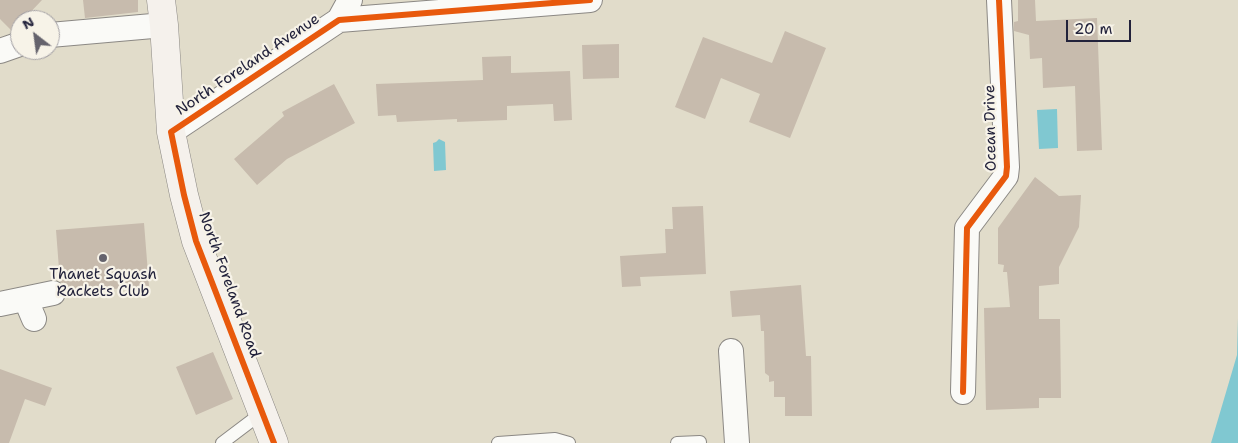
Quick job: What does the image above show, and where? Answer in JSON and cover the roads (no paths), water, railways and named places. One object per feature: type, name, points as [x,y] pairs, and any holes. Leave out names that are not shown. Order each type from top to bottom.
[{"type":"main road","name":"North Foreland Road","points":[[162,12],[171,132],[184,195],[196,241],[274,443]]},
{"type":"street","points":[[345,10],[590,0]]},
{"type":"street","name":"Ocean Drive","points":[[963,392],[967,228],[1006,176],[1007,166],[999,0]]},
{"type":"street","name":"North Foreland Avenue","points":[[171,132],[345,10]]},
{"type":"street","points":[[60,33],[162,12]]},
{"type":"street","points":[[0,304],[30,309],[53,293]]},
{"type":"street","points":[[731,351],[737,443]]},
{"type":"lane","points":[[222,443],[263,412]]},
{"type":"lane","points":[[498,443],[555,439],[569,443]]},
{"type":"lane","points":[[677,443],[700,442]]},
{"type":"water","points":[[1057,109],[1058,148],[1039,149],[1037,110]]},
{"type":"water","points":[[439,139],[445,142],[446,170],[434,171],[433,143]]},
{"type":"water","points":[[1238,318],[1238,443],[1211,443],[1237,355]]},
{"type":"place","name":"Thanet Squash Rackets Club","points":[[103,258]]}]
